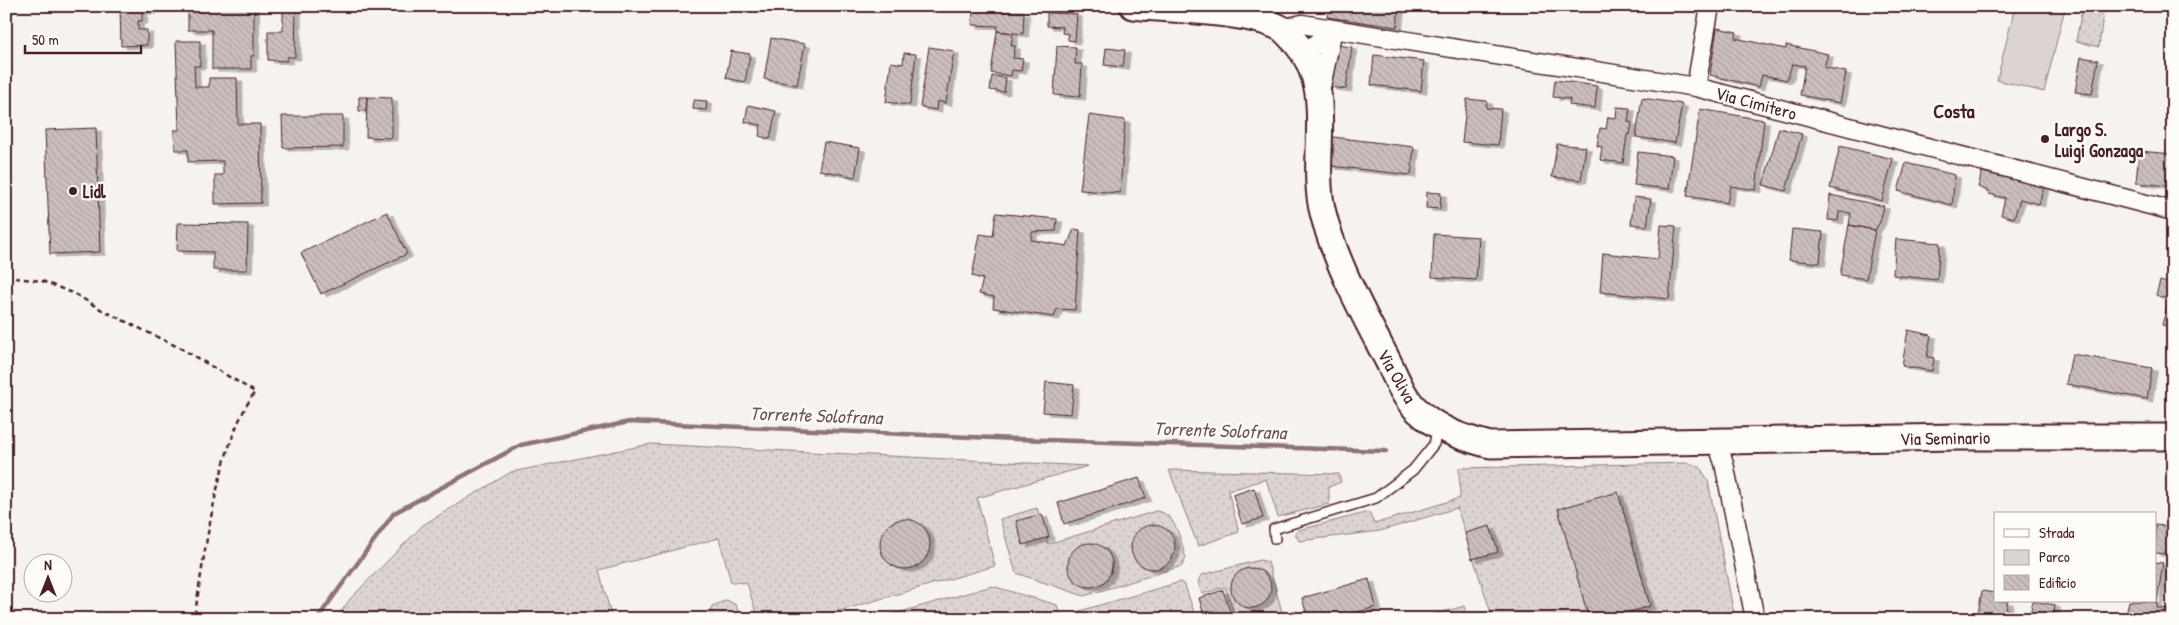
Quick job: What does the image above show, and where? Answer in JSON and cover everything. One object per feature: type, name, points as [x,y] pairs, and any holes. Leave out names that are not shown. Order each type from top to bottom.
[{"type":"main road","name":"Via Oliva","points":[[1133,6],[1250,17],[1282,29],[1305,53],[1320,95],[1318,168],[1322,208],[1337,253],[1401,388],[1415,408],[1438,427],[1463,438],[1490,445],[1717,443]]},
{"type":"main road","name":"Via Seminario","points":[[1717,443],[1957,437],[2173,437]]},
{"type":"street","points":[[1696,87],[1710,6]]},
{"type":"street","name":"Via Cimitero","points":[[1282,29],[1302,24],[1696,87],[2173,211]]},
{"type":"street","points":[[1305,53],[1333,29]]},
{"type":"street","points":[[1320,95],[1333,29]]},
{"type":"street","points":[[1717,443],[1724,463],[1756,619]]},
{"type":"lane","points":[[1275,539],[1274,529],[1376,498],[1413,470],[1434,444],[1438,427]]},
{"type":"path","points":[[6,277],[42,281],[74,294],[102,310],[182,349],[255,392],[246,405],[232,439],[221,476],[200,574],[194,619]]},
{"type":"green space","points":[[2015,6],[2065,8],[2044,92],[1997,80]]},
{"type":"green space","points":[[2082,9],[2103,14],[2099,47],[2076,41]]},
{"type":"green space","points":[[651,444],[1088,466],[977,498],[995,566],[811,619],[758,619],[747,583],[731,582],[719,538],[599,570],[612,619],[336,619],[350,599],[423,525],[511,472]]},
{"type":"green space","points":[[1689,463],[1700,467],[1708,481],[1735,619],[1493,619],[1457,508],[1380,531],[1299,541],[1295,533],[1299,530],[1369,512],[1374,524],[1460,498],[1459,468]]},
{"type":"green space","points":[[1169,470],[1339,474],[1341,482],[1329,487],[1329,504],[1278,517],[1266,479],[1228,491],[1239,532],[1198,546]]},
{"type":"green space","points":[[1037,508],[1048,544],[1156,511],[1163,513],[1169,517],[1177,529],[1186,558],[1182,566],[1084,596],[1016,573],[1000,519]]},
{"type":"green space","points":[[1260,560],[1268,562],[1284,619],[1235,619],[1225,587],[1202,594],[1198,582],[1201,575]]},
{"type":"green space","points":[[1180,582],[1185,585],[1196,619],[1078,619],[1076,612]]},
{"type":"green space","points":[[992,586],[1057,605],[1061,619],[876,619]]},
{"type":"green space","points":[[727,600],[736,605],[741,619],[701,619],[709,617],[712,606]]},
{"type":"green space","points":[[1465,606],[1469,619],[1416,619]]},
{"type":"building","points":[[120,6],[151,6],[151,11],[142,11],[142,21],[138,21],[138,30],[147,30],[147,45],[121,46]]},
{"type":"building","points":[[188,6],[254,6],[254,56],[251,56],[251,69],[212,69],[212,30],[188,30]]},
{"type":"building","points":[[283,6],[296,6],[295,57],[287,57],[287,61],[268,60],[268,31],[283,31]]},
{"type":"building","points":[[1328,6],[1399,6],[1397,27],[1327,17]]},
{"type":"building","points":[[973,10],[1024,12],[1023,34],[997,31],[998,26],[972,25]]},
{"type":"building","points":[[1047,13],[1077,14],[1075,41],[1068,40],[1068,34],[1062,33],[1063,27],[1047,26]]},
{"type":"building","points":[[1717,28],[1737,32],[1735,38],[1786,49],[1786,45],[1828,54],[1824,67],[1846,72],[1840,103],[1800,95],[1805,66],[1792,64],[1787,80],[1762,75],[1759,87],[1710,75]]},
{"type":"building","points":[[997,31],[1013,33],[1011,46],[1015,46],[1013,58],[1023,59],[1021,71],[1012,70],[1011,76],[991,73]]},
{"type":"building","points":[[771,38],[805,44],[797,85],[764,79]]},
{"type":"building","points":[[176,41],[200,41],[200,66],[194,66],[195,87],[209,87],[209,78],[237,78],[238,124],[260,124],[261,203],[215,204],[215,175],[223,175],[223,161],[188,162],[188,150],[175,150],[174,130],[179,130]]},
{"type":"building","points":[[1335,45],[1352,47],[1346,89],[1330,87]]},
{"type":"building","points":[[1057,46],[1076,47],[1075,64],[1082,64],[1080,97],[1054,95]]},
{"type":"building","points":[[929,47],[954,51],[946,103],[937,101],[936,110],[920,107]]},
{"type":"building","points":[[1106,48],[1125,50],[1123,67],[1104,65]]},
{"type":"building","points":[[731,51],[750,54],[745,82],[726,78]]},
{"type":"building","points":[[904,53],[916,54],[910,105],[886,102],[891,62],[903,64]]},
{"type":"building","points":[[1374,55],[1424,61],[1421,91],[1371,85]]},
{"type":"building","points":[[2081,57],[2098,60],[2092,94],[2075,92]]},
{"type":"building","points":[[992,76],[1006,78],[1004,92],[990,90]]},
{"type":"building","points":[[1555,80],[1597,86],[1595,108],[1569,105],[1570,99],[1553,97]]},
{"type":"building","points":[[359,97],[367,97],[366,111],[359,111]]},
{"type":"building","points":[[367,97],[392,98],[392,138],[366,137]]},
{"type":"building","points":[[1642,98],[1682,104],[1675,143],[1636,137]]},
{"type":"building","points":[[1467,99],[1487,101],[1486,108],[1501,109],[1498,145],[1462,142]]},
{"type":"building","points":[[694,100],[707,101],[706,110],[693,109]]},
{"type":"building","points":[[748,105],[776,111],[770,139],[759,136],[761,125],[745,122]]},
{"type":"building","points":[[1617,107],[1630,108],[1628,122],[1632,123],[1630,134],[1627,135],[1623,163],[1600,160],[1602,147],[1597,146],[1600,128],[1606,129],[1608,117],[1616,118]]},
{"type":"building","points":[[1700,109],[1764,120],[1756,190],[1731,186],[1727,203],[1687,196]]},
{"type":"building","points":[[1089,115],[1125,120],[1120,193],[1080,190]]},
{"type":"building","points":[[282,116],[343,116],[343,147],[283,148]]},
{"type":"building","name":"Lidl","points":[[96,128],[100,252],[50,254],[45,130]]},
{"type":"building","points":[[1779,128],[1802,134],[1786,191],[1763,185]]},
{"type":"building","points":[[1333,137],[1414,147],[1411,175],[1330,166]]},
{"type":"building","points":[[824,142],[860,148],[855,177],[819,170]]},
{"type":"building","points":[[1557,144],[1586,147],[1581,180],[1552,177]]},
{"type":"building","points":[[1840,146],[1893,159],[1882,201],[1830,188]]},
{"type":"building","points":[[2139,151],[2173,154],[2170,186],[2136,183]]},
{"type":"building","points":[[1638,152],[1673,156],[1669,189],[1634,185]]},
{"type":"building","points":[[1906,163],[1955,175],[1952,205],[1898,191]]},
{"type":"building","points":[[1982,172],[2044,187],[2039,204],[2020,199],[2014,218],[2001,215],[2005,198],[1989,194],[1989,191],[1978,187]]},
{"type":"building","points":[[1427,192],[1441,193],[1440,209],[1426,208]]},
{"type":"building","points":[[1830,195],[1884,206],[1880,222],[1875,230],[1849,225],[1851,213],[1839,212],[1838,221],[1828,220]]},
{"type":"building","points":[[1634,197],[1651,199],[1647,226],[1631,224]]},
{"type":"building","points":[[387,212],[407,254],[321,294],[301,253]]},
{"type":"building","points":[[996,213],[1057,219],[1056,231],[1032,232],[1031,240],[1067,246],[1074,229],[1080,230],[1075,310],[1057,309],[1054,317],[993,308],[994,297],[979,294],[983,279],[972,276],[980,234],[993,236]]},
{"type":"building","points":[[178,223],[248,224],[247,270],[213,270],[213,252],[177,251]]},
{"type":"building","points":[[1661,225],[1676,226],[1669,299],[1600,292],[1603,253],[1658,259]]},
{"type":"building","points":[[1849,225],[1875,230],[1866,279],[1840,275]]},
{"type":"building","points":[[1792,229],[1823,232],[1820,263],[1789,260]]},
{"type":"building","points":[[1434,234],[1479,237],[1476,280],[1432,277]]},
{"type":"building","points":[[1896,239],[1940,243],[1937,280],[1893,275]]},
{"type":"building","points":[[2160,281],[2173,285],[2173,342],[2169,342],[2170,327],[2162,325],[2169,300],[2156,295]]},
{"type":"building","points":[[1908,330],[1931,335],[1927,357],[1934,358],[1932,371],[1902,366]]},
{"type":"building","points":[[2072,354],[2152,368],[2147,399],[2066,384]]},
{"type":"building","points":[[1046,382],[1074,385],[1071,414],[1043,412]]},
{"type":"building","points":[[1139,478],[1146,498],[1064,524],[1058,503]]},
{"type":"building","points":[[1254,488],[1263,518],[1242,524],[1233,495]]},
{"type":"building","points":[[1618,492],[1650,606],[1605,619],[1589,619],[1558,509]]},
{"type":"building","points":[[1042,514],[1049,537],[1023,545],[1016,521]]},
{"type":"building","points":[[900,519],[910,519],[923,526],[930,539],[930,549],[923,562],[910,569],[900,569],[891,565],[884,558],[880,549],[880,539],[884,530],[891,523]]},
{"type":"building","points":[[1149,525],[1157,525],[1169,531],[1175,547],[1169,563],[1157,569],[1149,569],[1137,563],[1131,551],[1131,543],[1137,531]]},
{"type":"building","points":[[2156,525],[2173,527],[2169,554],[2156,553]]},
{"type":"building","points":[[1490,526],[1498,552],[1472,559],[1465,533]]},
{"type":"building","points":[[1086,543],[1094,543],[1106,549],[1112,565],[1106,581],[1094,587],[1086,587],[1074,581],[1068,569],[1068,561],[1074,549]]},
{"type":"building","points":[[2156,562],[2163,563],[2156,602]]},
{"type":"building","points":[[1255,568],[1262,571],[1268,577],[1271,588],[1270,596],[1262,605],[1255,608],[1247,608],[1240,605],[1232,596],[1231,584],[1234,577],[1243,569]]},
{"type":"building","points":[[1369,579],[1376,607],[1332,619],[1308,619],[1302,598]]},
{"type":"building","points":[[1223,590],[1232,618],[1205,619],[1199,598]]},
{"type":"building","points":[[1982,591],[1994,593],[1994,602],[2008,602],[2006,609],[2030,614],[2033,602],[2055,605],[2053,619],[1977,619]]},
{"type":"building","points":[[2129,602],[2157,602],[2157,608],[2169,609],[2168,619],[2134,619],[2126,615]]},
{"type":"building","points":[[1264,616],[1268,619],[1254,619]]},
{"type":"waterway","name":"Torrente Solofrana","points":[[317,619],[394,513],[521,445],[629,422],[1016,439],[1386,451]]},
{"type":"place","name":"Largo S. Luigi Gonzaga","points":[[2045,139]]},
{"type":"place","name":"Lidl","points":[[73,191]]},
{"type":"district","name":"Costa","points":[[1954,110]]}]
